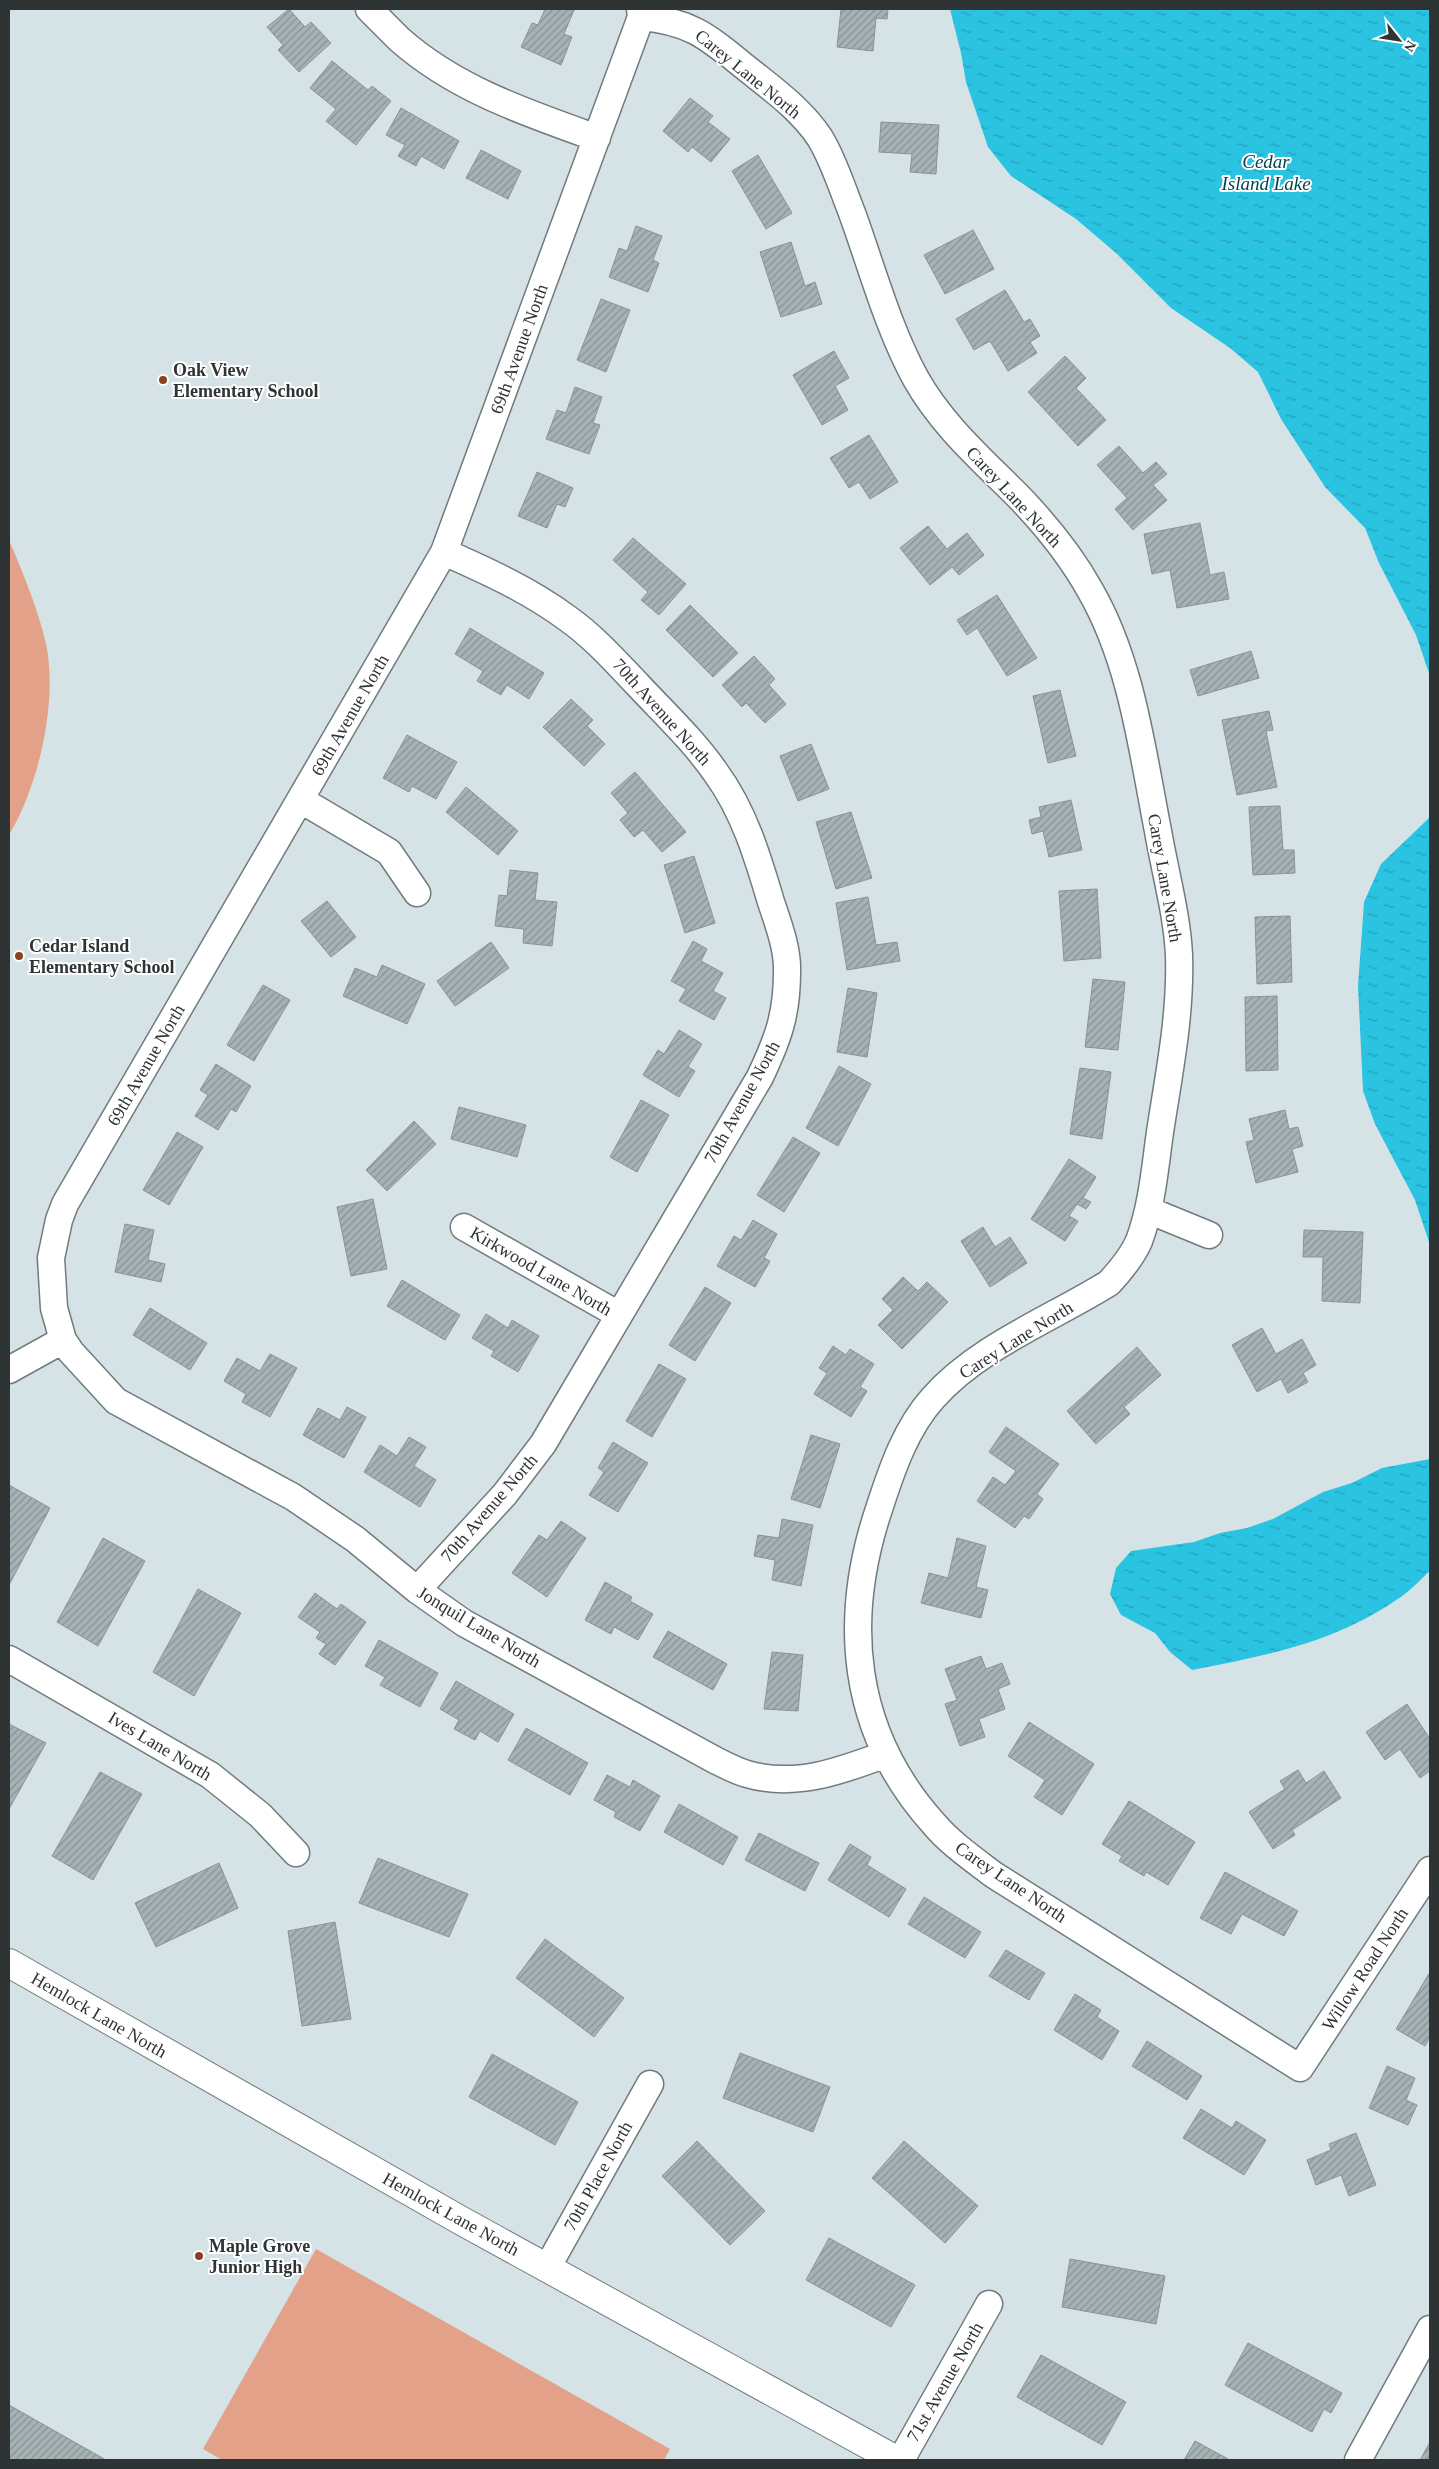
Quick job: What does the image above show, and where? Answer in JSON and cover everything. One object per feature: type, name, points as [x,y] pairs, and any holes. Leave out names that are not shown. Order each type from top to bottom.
[{"type":"main road","name":"Hemlock Lane North","points":[[9,1963],[546,2268],[896,2460]]},
{"type":"street","points":[[369,9],[400,39],[437,67],[477,91],[520,111],[597,138]]},
{"type":"street","name":"69th Avenue North","points":[[63,1340],[54,1308],[51,1258],[59,1220],[65,1204],[444,552],[597,138],[640,13]]},
{"type":"street","name":"Carey Lane North","points":[[640,13],[690,26],[712,40],[799,113],[819,137],[834,166],[894,331],[916,379],[943,419],[976,457],[1019,497],[1058,541],[1090,590],[1115,642],[1134,708],[1173,909],[1178,951],[1179,991],[1175,1035],[1148,1210],[1138,1243],[1126,1264],[1109,1283],[964,1368],[932,1399],[907,1436],[890,1474],[872,1530],[860,1578],[857,1626],[862,1675],[871,1715],[886,1754],[895,1771],[933,1823],[955,1845],[978,1863],[1300,2068]]},
{"type":"street","name":"70th Avenue North","points":[[417,1590],[523,1471],[543,1444],[760,1077],[778,1038],[786,1003],[788,969],[778,926],[758,858],[740,814],[717,774],[684,733],[605,650],[569,619],[521,588],[444,552]]},
{"type":"street","points":[[301,800],[389,852],[417,892]]},
{"type":"street","points":[[1148,1210],[1209,1235]]},
{"type":"street","name":"Kirkwood Lane North","points":[[464,1227],[619,1316]]},
{"type":"street","points":[[9,1370],[63,1340]]},
{"type":"street","name":"Jonquil Lane North","points":[[63,1340],[87,1371],[116,1401],[293,1497],[355,1539],[417,1590],[464,1623],[715,1760],[746,1774],[781,1780],[816,1777],[851,1768],[886,1754]]},
{"type":"street","name":"Ives Lane North","points":[[9,1659],[210,1775],[260,1815],[296,1853]]},
{"type":"street","name":"Willow Road North","points":[[1300,2068],[1430,1870]]},
{"type":"street","name":"70th Place North","points":[[546,2268],[650,2084]]},
{"type":"street","name":"71st Avenue North","points":[[900,2460],[989,2304]]},
{"type":"street","points":[[1358,2460],[1430,2329]]},
{"type":"shaded area","points":[[9,540],[30,591],[43,631],[49,667],[49,691],[43,742],[37,768],[20,815],[9,835]]},
{"type":"shaded area","points":[[316,2249],[670,2449],[664,2460],[222,2460],[203,2449]]},
{"type":"water","name":"Cedar Island Lake","points":[[950,9],[1430,9],[1430,676],[1416,635],[1379,563],[1365,528],[1325,487],[1281,419],[1258,372],[1230,348],[1171,308],[1116,253],[1076,219],[1011,176],[988,147],[966,82]]},
{"type":"water","points":[[1430,817],[1430,1245],[1415,1200],[1375,1124],[1363,1091],[1358,986],[1364,902],[1381,864]]},
{"type":"water","points":[[1430,1459],[1430,1571],[1406,1593],[1377,1612],[1327,1636],[1248,1659],[1192,1670],[1170,1652],[1155,1633],[1121,1615],[1110,1594],[1116,1568],[1131,1551],[1194,1542],[1220,1533],[1247,1528],[1273,1519],[1323,1492],[1352,1483],[1382,1468]]},
{"type":"building","points":[[289,9],[305,27],[311,22],[331,43],[299,72],[278,50],[283,45],[267,27]]},
{"type":"building","points":[[545,9],[574,10],[564,34],[572,37],[561,65],[521,47],[532,23],[538,25]]},
{"type":"building","points":[[841,9],[888,9],[887,19],[876,18],[873,51],[837,47]]},
{"type":"building","points":[[332,61],[368,90],[372,86],[391,101],[356,145],[326,121],[336,109],[310,88]]},
{"type":"building","points":[[690,98],[713,116],[708,122],[730,139],[711,162],[692,147],[688,152],[663,131]]},
{"type":"building","points":[[401,108],[459,141],[444,169],[421,156],[416,166],[398,156],[405,145],[386,135]]},
{"type":"building","points":[[881,122],[939,125],[936,174],[910,172],[912,154],[879,152]]},
{"type":"building","points":[[481,150],[521,171],[508,199],[466,178]]},
{"type":"building","points":[[758,155],[792,213],[766,229],[732,171]]},
{"type":"building","points":[[636,226],[662,236],[653,260],[659,263],[648,292],[609,277],[619,248],[627,251]]},
{"type":"building","points":[[973,230],[994,269],[945,294],[924,255]]},
{"type":"building","points":[[791,242],[805,286],[815,282],[822,304],[781,317],[760,252]]},
{"type":"building","points":[[1005,290],[1024,322],[1030,319],[1040,336],[1030,342],[1037,353],[1008,371],[990,341],[974,350],[956,319]]},
{"type":"building","points":[[601,299],[630,310],[606,372],[577,360]]},
{"type":"building","points":[[834,351],[849,378],[835,386],[848,410],[822,425],[793,375]]},
{"type":"building","points":[[1065,356],[1086,378],[1076,388],[1106,420],[1078,446],[1028,392]]},
{"type":"building","points":[[575,387],[602,397],[593,423],[600,425],[589,454],[546,439],[557,410],[566,413]]},
{"type":"building","points":[[869,435],[898,482],[870,499],[859,482],[849,488],[830,458]]},
{"type":"building","points":[[1119,446],[1143,473],[1156,462],[1167,474],[1153,485],[1167,500],[1133,530],[1115,509],[1127,498],[1097,465]]},
{"type":"building","points":[[537,472],[573,488],[565,507],[557,504],[547,528],[518,516]]},
{"type":"building","points":[[1200,523],[1210,575],[1224,572],[1229,599],[1177,608],[1170,570],[1152,574],[1144,534]]},
{"type":"building","points":[[928,526],[947,549],[967,533],[984,555],[959,575],[952,567],[930,585],[900,548]]},
{"type":"building","points":[[633,538],[686,584],[659,615],[641,600],[648,592],[613,560]]},
{"type":"building","points":[[997,595],[1037,658],[1007,676],[977,628],[967,635],[957,620]]},
{"type":"building","points":[[690,605],[738,653],[713,677],[666,630]]},
{"type":"building","points":[[470,628],[544,673],[529,699],[507,685],[501,695],[477,681],[483,671],[455,654]]},
{"type":"building","points":[[1251,651],[1259,678],[1198,696],[1190,670]]},
{"type":"building","points":[[754,656],[775,679],[769,685],[786,704],[765,723],[746,703],[742,707],[722,685]]},
{"type":"building","points":[[1060,690],[1076,756],[1048,763],[1033,696]]},
{"type":"building","points":[[571,699],[593,720],[587,726],[605,744],[584,766],[543,727]]},
{"type":"building","points":[[1269,711],[1273,730],[1266,731],[1277,787],[1237,795],[1222,720]]},
{"type":"building","points":[[407,735],[457,762],[436,799],[412,786],[409,792],[383,778]]},
{"type":"building","points":[[811,744],[829,789],[798,801],[780,756]]},
{"type":"building","points":[[635,772],[686,832],[662,852],[643,830],[634,837],[620,820],[628,813],[611,793]]},
{"type":"building","points":[[466,787],[518,831],[498,855],[446,812]]},
{"type":"building","points":[[1071,800],[1082,850],[1049,857],[1043,831],[1032,834],[1029,820],[1041,817],[1039,807]]},
{"type":"building","points":[[1280,806],[1283,850],[1294,850],[1295,873],[1253,875],[1249,807]]},
{"type":"building","points":[[851,812],[872,878],[836,889],[816,822]]},
{"type":"building","points":[[694,856],[715,923],[685,933],[664,865]]},
{"type":"building","points":[[510,870],[538,873],[535,900],[557,902],[552,946],[523,943],[524,929],[495,926],[499,895],[507,896]]},
{"type":"building","points":[[1097,889],[1101,958],[1064,961],[1059,891]]},
{"type":"building","points":[[868,897],[876,945],[897,942],[900,961],[847,970],[836,903]]},
{"type":"building","points":[[327,901],[356,937],[331,957],[301,921]]},
{"type":"building","points":[[1290,916],[1292,982],[1257,984],[1255,917]]},
{"type":"building","points":[[693,941],[707,949],[701,961],[723,973],[713,991],[726,998],[714,1020],[679,1001],[686,989],[671,981]]},
{"type":"building","points":[[491,942],[509,968],[455,1006],[437,981]]},
{"type":"building","points":[[382,965],[425,984],[407,1024],[343,996],[355,968],[377,977]]},
{"type":"building","points":[[1093,979],[1125,982],[1118,1050],[1085,1047]]},
{"type":"building","points":[[263,985],[290,1000],[254,1061],[227,1045]]},
{"type":"building","points":[[848,988],[877,993],[867,1057],[837,1052]]},
{"type":"building","points":[[1277,996],[1278,1070],[1246,1071],[1245,997]]},
{"type":"building","points":[[679,1030],[702,1044],[688,1067],[695,1071],[679,1097],[643,1075],[658,1050],[664,1054]]},
{"type":"building","points":[[216,1064],[251,1086],[236,1112],[231,1109],[218,1130],[195,1116],[208,1095],[200,1090]]},
{"type":"building","points":[[839,1066],[871,1084],[838,1146],[806,1128]]},
{"type":"building","points":[[1080,1068],[1111,1072],[1102,1139],[1070,1134]]},
{"type":"building","points":[[641,1100],[669,1115],[637,1172],[610,1157]]},
{"type":"building","points":[[459,1107],[526,1125],[517,1157],[451,1139]]},
{"type":"building","points":[[1285,1110],[1289,1129],[1298,1127],[1303,1146],[1292,1149],[1298,1172],[1256,1183],[1246,1142],[1254,1140],[1249,1119]]},
{"type":"building","points":[[414,1121],[436,1144],[387,1191],[366,1170]]},
{"type":"building","points":[[177,1132],[203,1147],[169,1205],[143,1190]]},
{"type":"building","points":[[793,1137],[820,1153],[784,1212],[757,1195]]},
{"type":"building","points":[[1069,1159],[1096,1177],[1083,1198],[1091,1202],[1086,1209],[1077,1204],[1069,1216],[1078,1221],[1065,1241],[1031,1219]]},
{"type":"building","points":[[373,1199],[387,1269],[351,1276],[337,1207]]},
{"type":"building","points":[[753,1220],[777,1234],[764,1258],[770,1261],[755,1287],[717,1266],[734,1236],[741,1240]]},
{"type":"building","points":[[125,1224],[154,1230],[148,1260],[165,1264],[161,1282],[115,1272]]},
{"type":"building","points":[[983,1227],[995,1247],[1010,1237],[1027,1263],[990,1287],[961,1241]]},
{"type":"building","points":[[1304,1230],[1363,1232],[1360,1303],[1322,1301],[1323,1257],[1303,1257]]},
{"type":"building","points":[[903,1277],[918,1291],[927,1282],[948,1302],[902,1349],[878,1325],[893,1310],[882,1299]]},
{"type":"building","points":[[402,1280],[460,1315],[445,1340],[387,1306]]},
{"type":"building","points":[[705,1287],[731,1303],[695,1361],[669,1345]]},
{"type":"building","points":[[150,1308],[207,1343],[190,1370],[133,1335]]},
{"type":"building","points":[[486,1314],[508,1328],[512,1320],[539,1336],[518,1372],[491,1356],[494,1351],[472,1338]]},
{"type":"building","points":[[1262,1328],[1276,1354],[1302,1339],[1316,1365],[1303,1373],[1308,1382],[1288,1393],[1281,1379],[1257,1392],[1232,1345]]},
{"type":"building","points":[[833,1346],[846,1355],[850,1349],[874,1364],[860,1387],[867,1391],[851,1417],[814,1394],[827,1373],[819,1368]]},
{"type":"building","points":[[1137,1347],[1161,1375],[1124,1407],[1130,1414],[1096,1444],[1067,1411]]},
{"type":"building","points":[[270,1354],[297,1368],[270,1417],[242,1402],[246,1394],[224,1381],[237,1358],[260,1371]]},
{"type":"building","points":[[659,1364],[686,1379],[652,1437],[626,1421]]},
{"type":"building","points":[[347,1407],[366,1417],[344,1458],[303,1435],[318,1408],[340,1420]]},
{"type":"building","points":[[1006,1427],[1059,1464],[1037,1494],[1043,1499],[1029,1519],[1024,1516],[1015,1528],[977,1501],[993,1477],[1005,1485],[1016,1471],[989,1452]]},
{"type":"building","points":[[811,1435],[840,1444],[820,1508],[791,1499]]},
{"type":"building","points":[[409,1437],[426,1447],[414,1466],[436,1480],[420,1507],[364,1472],[380,1445],[397,1456]]},
{"type":"building","points":[[613,1442],[648,1463],[618,1512],[589,1495],[604,1472],[598,1468]]},
{"type":"building","points":[[9,1485],[50,1508],[9,1585]]},
{"type":"building","points":[[782,1519],[813,1525],[801,1586],[772,1580],[775,1560],[754,1556],[758,1535],[779,1538]]},
{"type":"building","points":[[561,1521],[586,1538],[547,1597],[512,1573],[539,1535],[547,1540]]},
{"type":"building","points":[[103,1538],[145,1561],[98,1646],[57,1622]]},
{"type":"building","points":[[957,1538],[986,1546],[976,1587],[988,1590],[981,1618],[921,1603],[929,1573],[948,1578]]},
{"type":"building","points":[[605,1582],[632,1597],[630,1601],[653,1614],[638,1640],[614,1627],[611,1634],[585,1620]]},
{"type":"building","points":[[198,1589],[241,1613],[194,1696],[153,1672]]},
{"type":"building","points":[[315,1593],[337,1609],[341,1604],[366,1622],[335,1665],[319,1654],[326,1644],[316,1638],[320,1632],[298,1617]]},
{"type":"building","points":[[668,1631],[727,1664],[713,1690],[653,1657]]},
{"type":"building","points":[[379,1640],[438,1673],[420,1707],[380,1685],[385,1677],[365,1666]]},
{"type":"building","points":[[772,1652],[803,1655],[798,1711],[764,1709]]},
{"type":"building","points":[[981,1656],[986,1669],[1002,1663],[1010,1684],[998,1689],[1005,1709],[979,1719],[985,1737],[960,1746],[945,1704],[957,1700],[945,1669]]},
{"type":"building","points":[[456,1681],[514,1714],[498,1742],[480,1731],[475,1740],[454,1729],[459,1720],[440,1709]]},
{"type":"building","points":[[1407,1704],[1430,1739],[1430,1771],[1420,1778],[1400,1749],[1385,1760],[1366,1732]]},
{"type":"building","points":[[1029,1722],[1094,1764],[1062,1815],[1034,1797],[1045,1780],[1008,1756]]},
{"type":"building","points":[[9,1724],[46,1743],[9,1809]]},
{"type":"building","points":[[526,1728],[588,1763],[570,1795],[508,1760]]},
{"type":"building","points":[[1298,1770],[1306,1783],[1324,1771],[1341,1798],[1292,1830],[1295,1835],[1273,1849],[1249,1812],[1285,1789],[1280,1781]]},
{"type":"building","points":[[100,1772],[142,1794],[93,1880],[52,1856]]},
{"type":"building","points":[[607,1775],[630,1787],[633,1780],[660,1796],[640,1831],[614,1817],[616,1812],[594,1800]]},
{"type":"building","points":[[1129,1801],[1195,1842],[1168,1885],[1146,1872],[1144,1876],[1119,1861],[1122,1856],[1102,1844]]},
{"type":"building","points":[[679,1804],[738,1837],[723,1865],[664,1832]]},
{"type":"building","points":[[759,1833],[819,1863],[805,1891],[745,1860]]},
{"type":"building","points":[[850,1844],[871,1857],[867,1865],[906,1889],[889,1917],[828,1880]]},
{"type":"building","points":[[378,1858],[468,1894],[449,1937],[359,1903]]},
{"type":"building","points":[[219,1863],[238,1908],[156,1947],[135,1903]]},
{"type":"building","points":[[1225,1872],[1298,1911],[1284,1936],[1242,1914],[1231,1934],[1200,1918]]},
{"type":"building","points":[[924,1897],[981,1932],[965,1958],[908,1924]]},
{"type":"building","points":[[335,1922],[351,2019],[302,2026],[288,1931]]},
{"type":"building","points":[[545,1939],[624,1998],[594,2037],[516,1978]]},
{"type":"building","points":[[1006,1950],[1045,1973],[1029,2000],[989,1976]]},
{"type":"building","points":[[1430,1972],[1430,2037],[1425,2046],[1396,2029]]},
{"type":"building","points":[[1075,1994],[1101,2010],[1097,2017],[1119,2031],[1102,2060],[1054,2030]]},
{"type":"building","points":[[1147,2041],[1202,2076],[1187,2100],[1132,2066]]},
{"type":"building","points":[[740,2053],[830,2087],[813,2132],[723,2098]]},
{"type":"building","points":[[492,2054],[578,2102],[555,2145],[469,2097]]},
{"type":"building","points":[[1387,2066],[1415,2078],[1406,2100],[1417,2105],[1408,2125],[1369,2108]]},
{"type":"building","points":[[1201,2109],[1232,2128],[1236,2121],[1266,2140],[1244,2175],[1183,2138]]},
{"type":"building","points":[[1356,2133],[1376,2185],[1349,2196],[1341,2175],[1316,2185],[1307,2160],[1331,2150],[1329,2144]]},
{"type":"building","points":[[697,2141],[765,2211],[730,2245],[662,2176]]},
{"type":"building","points":[[904,2141],[978,2206],[945,2243],[872,2178]]},
{"type":"building","points":[[829,2238],[915,2285],[891,2327],[806,2280]]},
{"type":"building","points":[[1070,2259],[1165,2276],[1156,2324],[1062,2307]]},
{"type":"building","points":[[1248,2343],[1342,2393],[1331,2413],[1324,2409],[1312,2432],[1225,2385]]},
{"type":"building","points":[[1041,2355],[1126,2402],[1102,2445],[1017,2397]]},
{"type":"building","points":[[9,2405],[106,2460],[9,2460]]},
{"type":"building","points":[[1195,2441],[1230,2460],[1184,2460]]},
{"type":"building","points":[[1430,2442],[1430,2460],[1420,2460]]},
{"type":"place","name":"Oak View Elementary School","points":[[163,380]]},
{"type":"place","name":"Cedar Island Elementary School","points":[[19,956]]},
{"type":"place","name":"Maple Grove Junior High","points":[[199,2256]]}]
